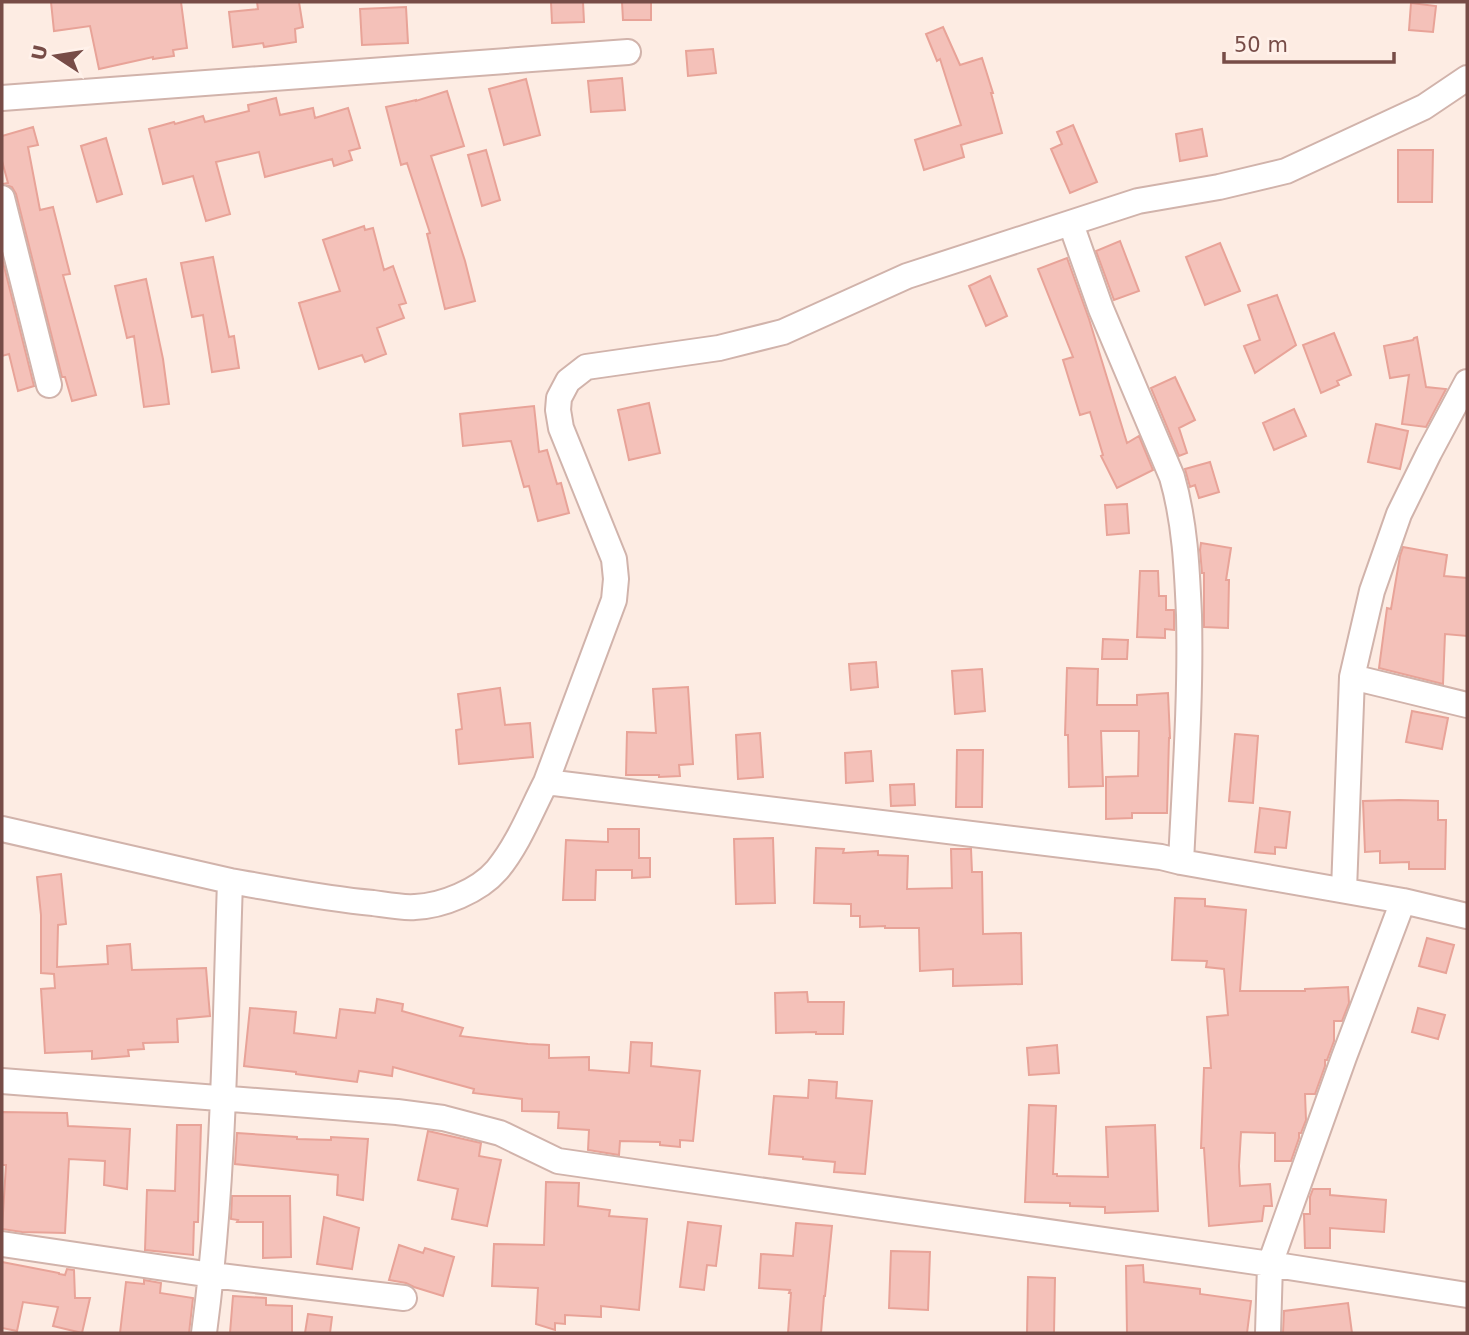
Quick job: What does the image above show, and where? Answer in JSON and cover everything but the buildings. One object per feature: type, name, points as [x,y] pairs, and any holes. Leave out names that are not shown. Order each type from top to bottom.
[{"type":"street","points":[[2,98],[628,52]]},
{"type":"street","points":[[2,830],[230,881],[352,901],[416,907],[449,900],[476,888],[495,872],[509,853],[546,782],[614,600],[614,559],[561,428],[559,398],[568,381],[586,367],[719,348],[783,332],[907,276],[1138,201],[1219,187],[1286,171],[1424,107],[1467,78]]},
{"type":"street","points":[[2,198],[49,385]]},
{"type":"street","points":[[1071,224],[1101,309],[1172,477],[1180,503],[1187,571],[1190,668],[1181,862]]},
{"type":"street","points":[[1344,890],[1352,677],[1372,591],[1399,514],[1467,382]]},
{"type":"street","points":[[1352,677],[1467,705]]},
{"type":"street","points":[[546,782],[1161,857],[1403,901],[1467,916]]},
{"type":"street","points":[[204,1333],[212,1275],[230,881]]},
{"type":"street","points":[[1268,1333],[1270,1264],[1403,901]]},
{"type":"street","points":[[2,1081],[397,1112],[443,1118],[499,1133],[558,1161],[1467,1295]]},
{"type":"street","points":[[2,1244],[84,1258],[404,1298]]}]
